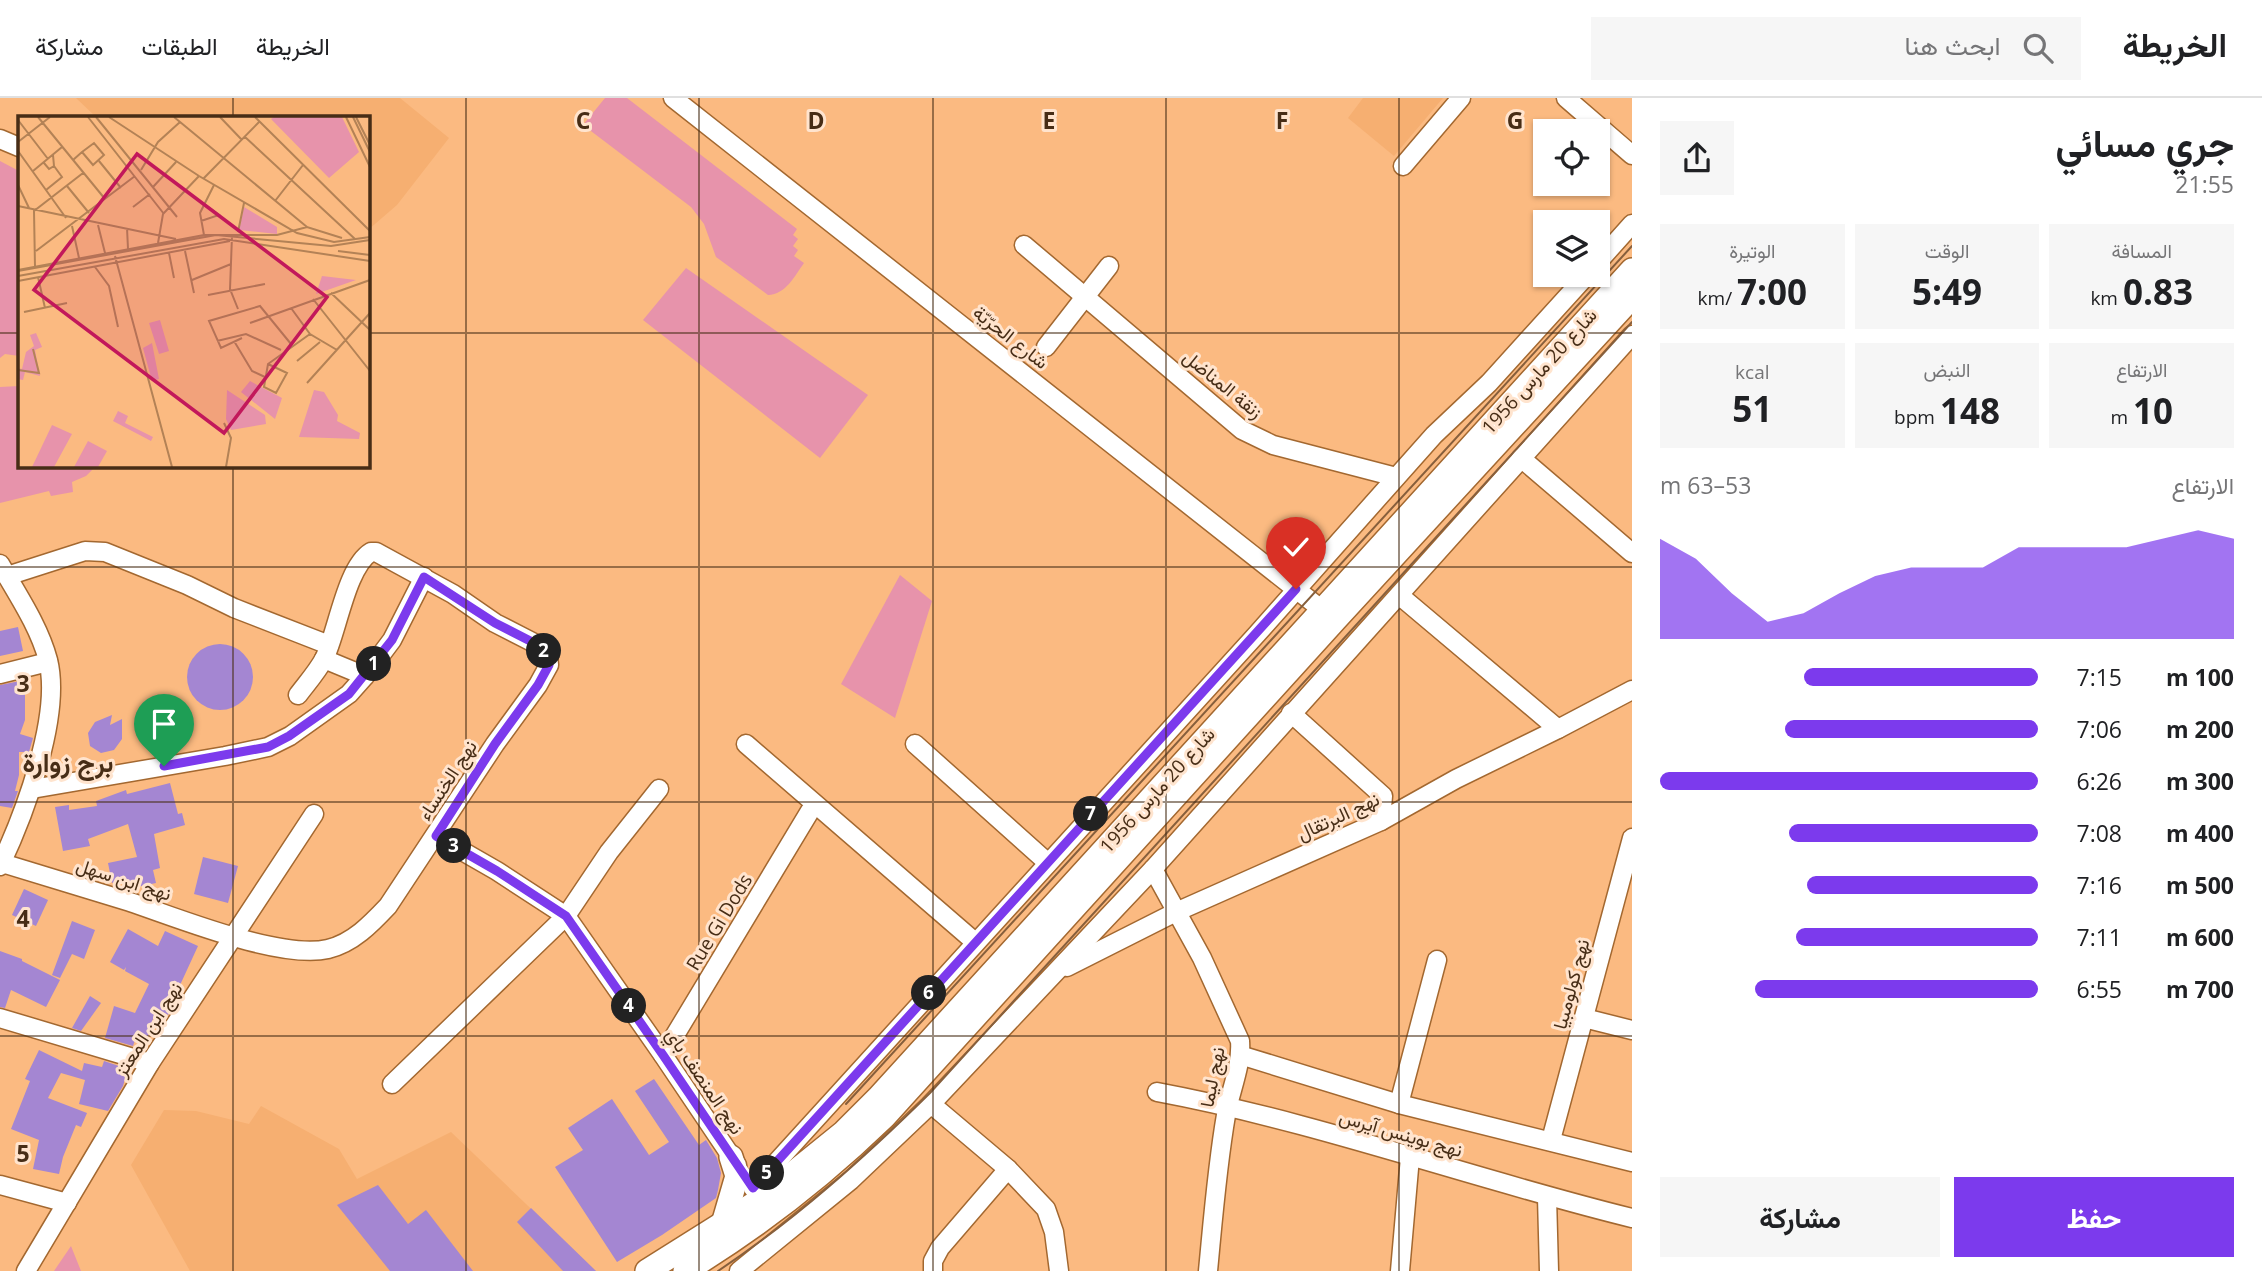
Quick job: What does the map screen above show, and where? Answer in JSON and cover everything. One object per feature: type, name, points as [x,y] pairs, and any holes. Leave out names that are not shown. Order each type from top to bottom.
[{"type":"main road","name":"شارع 20 مارس 1956","points":[[647,1271],[853,1147],[912,1087],[1632,270]]},
{"type":"main road","name":"شارع 20 مارس 1956","points":[[1328,615],[1632,297]]},
{"type":"main road","points":[[723,1224],[737,1175],[731,1157]]},
{"type":"main road","name":"شارع 20 مارس 1956","points":[[685,1271],[761,1201]]},
{"type":"street","name":"شارع الحرّيّة","points":[[673,98],[1328,615]]},
{"type":"street","points":[[1403,166],[1461,98]]},
{"type":"street","points":[[1566,98],[1632,155]]},
{"type":"street","points":[[0,139],[18,147]]},
{"type":"street","points":[[1610,249],[1632,224]]},
{"type":"street","name":"زنقة المناضل","points":[[1024,245],[1242,430],[1273,444],[1396,477]]},
{"type":"street","points":[[1046,347],[1109,266]]},
{"type":"street","name":"شارع 20 مارس 1956","points":[[761,1201],[836,1098],[975,942],[1434,435],[1489,383],[1576,287]]},
{"type":"street","points":[[750,1268],[851,1180],[931,1104],[1058,971],[1153,869],[1632,335]]},
{"type":"street","points":[[1521,458],[1632,553]]},
{"type":"street","points":[[1,864],[32,789],[51,689],[48,662],[41,641],[2,569],[85,551],[105,552],[187,585],[326,652],[365,676]]},
{"type":"street","points":[[32,789],[268,747],[289,736],[349,694],[365,676],[392,640],[424,577],[376,552],[366,555],[345,596],[326,652],[298,695]]},
{"type":"street","name":"نهج الخنساء","points":[[232,937],[310,951],[329,949],[350,940],[367,928],[388,905],[436,836],[549,665],[548,655],[540,646],[495,623],[424,577]]},
{"type":"street","points":[[1399,595],[1559,729]]},
{"type":"street","points":[[0,674],[48,662]]},
{"type":"street","name":"نهج البرتقال","points":[[1058,971],[1176,912],[1381,821],[1632,690]]},
{"type":"street","points":[[1291,713],[1383,796],[1381,821]]},
{"type":"street","points":[[746,744],[975,942]]},
{"type":"street","points":[[915,744],[1048,863]]},
{"type":"street","points":[[392,1084],[566,916],[609,852],[659,789]]},
{"type":"street","name":"Rue Gi Dods","points":[[663,1055],[810,811]]},
{"type":"street","name":"نهج ابن المعتز","points":[[26,1271],[150,1063],[314,814]]},
{"type":"street","name":"نهج المنصف باي","points":[[436,836],[497,871],[566,916],[761,1201]]},
{"type":"street","name":"نهج كولومبيا","points":[[1551,1140],[1584,1018],[1625,890],[1632,838]]},
{"type":"street","name":"نهج ابن سهل","points":[[1,864],[232,937]]},
{"type":"street","name":"نهج ليما","points":[[1153,869],[1202,958],[1240,1041],[1240,1055],[1218,1161],[1208,1271]]},
{"type":"street","points":[[1399,1104],[1437,960]]},
{"type":"street","points":[[0,1018],[150,1063]]},
{"type":"street","points":[[1584,1018],[1632,1030]]},
{"type":"street","name":"نهج بوينس آيرس","points":[[1240,1055],[1399,1104],[1632,1162]]},
{"type":"street","name":"نهج بوينس آيرس","points":[[1157,1092],[1228,1105],[1547,1197],[1632,1218]]},
{"type":"street","points":[[931,1104],[1008,1169],[1046,1209],[1054,1232],[1059,1271]]},
{"type":"street","points":[[1400,1271],[1410,1157]]},
{"type":"street","points":[[933,1271],[933,1261],[940,1248],[1008,1169]]},
{"type":"street","points":[[0,1185],[66,1203]]},
{"type":"street","points":[[1547,1197],[1549,1271]]},
{"type":"shaded area","points":[[76,98],[400,98],[449,138],[397,205],[369,229],[369,116],[95,116]]},
{"type":"shaded area","points":[[605,98],[627,98],[797,229],[793,235],[798,239],[793,246],[798,250],[794,256],[804,263],[785,288],[768,295],[716,257],[704,224],[691,207],[583,125]]},
{"type":"shaded area","points":[[1363,98],[1443,98],[1394,156],[1348,118]]},
{"type":"shaded area","points":[[0,161],[18,170],[18,356],[5,354],[0,358]]},
{"type":"shaded area","points":[[686,268],[868,395],[820,458],[643,320]]},
{"type":"shaded area","points":[[18,386],[18,467],[95,467],[86,476],[72,482],[73,492],[51,496],[49,491],[0,503],[0,387]]},
{"type":"shaded area","points":[[900,575],[932,601],[895,718],[841,684]]},
{"type":"shaded area","points":[[261,1106],[339,1149],[357,1179],[451,1132],[596,1271],[190,1271],[131,1165],[164,1110],[196,1111],[249,1124]]},
{"type":"shaded area","points":[[71,1246],[81,1271],[54,1271]]},
{"type":"building","points":[[18,627],[23,651],[0,656],[0,631]]},
{"type":"building","name":"برج زوارة","points":[[213,644],[227,644],[239,649],[248,658],[253,677],[251,690],[244,701],[227,710],[213,710],[201,705],[192,696],[187,684],[187,670],[192,658],[201,649]]},
{"type":"building","points":[[25,680],[25,720],[20,734],[33,738],[29,752],[19,752],[19,775],[15,791],[18,791],[12,808],[0,806],[0,685]]},
{"type":"building","points":[[112,715],[110,725],[122,719],[122,739],[114,750],[101,753],[90,746],[88,733],[95,722]]},
{"type":"building","points":[[170,783],[178,814],[182,813],[185,825],[154,834],[160,868],[153,870],[156,883],[127,889],[124,888],[122,880],[112,883],[108,863],[137,857],[128,824],[88,839],[90,846],[63,851],[55,807],[69,805],[69,810],[97,806],[96,801],[126,790],[127,794]]},
{"type":"building","points":[[203,857],[238,866],[228,903],[194,894]]},
{"type":"building","points":[[24,889],[48,900],[36,926],[12,915]]},
{"type":"building","points":[[72,921],[95,930],[84,959],[72,954],[60,978],[52,975]]},
{"type":"building","points":[[128,929],[158,946],[165,931],[198,946],[175,996],[180,997],[168,1015],[156,1009],[146,1043],[135,1040],[133,1046],[105,1038],[114,1006],[135,1013],[149,984],[125,971],[126,967],[124,970],[110,962]]},
{"type":"building","points":[[0,951],[22,959],[60,980],[46,1007],[11,990],[5,1008],[0,1007]]},
{"type":"building","points":[[90,996],[101,1003],[81,1031],[72,1028]]},
{"type":"building","points":[[39,1050],[82,1071],[84,1063],[102,1067],[104,1061],[128,1069],[123,1086],[108,1111],[79,1104],[85,1080],[61,1073],[48,1098],[87,1113],[81,1127],[76,1125],[59,1174],[33,1169],[39,1140],[11,1129],[30,1081],[25,1079]]},
{"type":"building","points":[[654,1079],[699,1145],[706,1140],[717,1158],[721,1173],[718,1190],[716,1198],[617,1262],[555,1167],[583,1150],[568,1128],[612,1099],[649,1155],[669,1142],[635,1091]]},
{"type":"building","points":[[378,1185],[408,1224],[426,1210],[473,1271],[390,1271],[337,1205]]},
{"type":"building","points":[[531,1208],[596,1271],[563,1271],[517,1222]]},
{"type":"tram line","points":[[846,1104],[1632,246]]},
{"type":"tram line","points":[[718,1271],[774,1231],[828,1187],[930,1093],[1632,322]]},
{"type":"district","name":"برج زوارة","points":[[68,763]]},
{"type":"route","points":[[164,766],[268,747],[289,736],[349,694],[392,640],[424,577],[513,634],[540,646],[548,655],[549,665],[436,836],[497,871],[566,916],[753,1188],[1296,589]]}]
